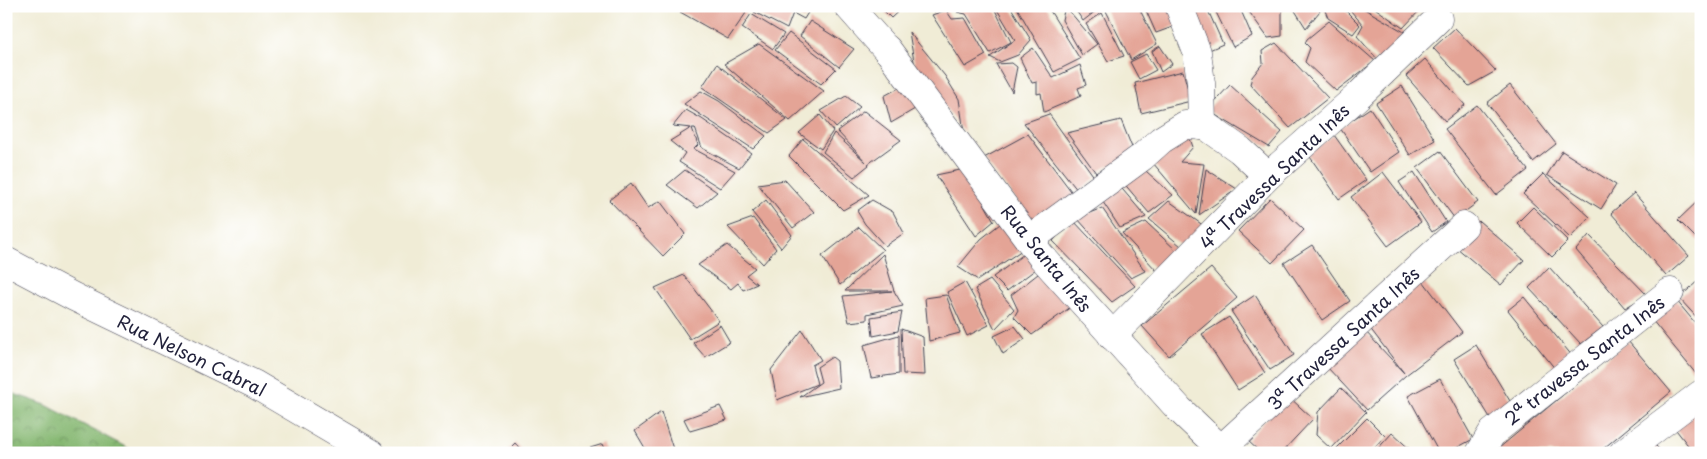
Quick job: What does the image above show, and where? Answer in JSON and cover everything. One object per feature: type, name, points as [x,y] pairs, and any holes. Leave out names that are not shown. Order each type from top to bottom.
[{"type":"street","name":"Rua Santa Inês","points":[[848,6],[887,49],[1041,256],[1179,409],[1223,451]]},
{"type":"street","points":[[1179,6],[1197,52],[1202,126]]},
{"type":"street","name":"4ª Travessa Santa Inês","points":[[1112,336],[1268,176],[1358,96],[1438,19]]},
{"type":"street","points":[[1030,240],[1142,157],[1161,140],[1185,125],[1206,126],[1240,150],[1268,176]]},
{"type":"street","name":"3ª Travessa Santa Inês","points":[[1223,451],[1464,226]]},
{"type":"street","name":"Rua Nelson Cabral","points":[[8,262],[254,384],[371,453]]},
{"type":"street","name":"2ª travessa Santa Inês","points":[[1480,453],[1492,433],[1670,292]]},
{"type":"street","points":[[1624,453],[1701,394]]},
{"type":"green space","points":[[6,391],[46,405],[137,453],[6,453]]},
{"type":"building","points":[[674,6],[738,6],[746,13],[728,39],[673,8]]},
{"type":"building","points":[[758,6],[812,6],[804,19],[793,13],[787,29],[754,12]]},
{"type":"building","points":[[879,6],[904,6],[891,18]]},
{"type":"building","points":[[964,6],[993,6],[1011,42],[990,53],[966,14],[957,12],[965,10]]},
{"type":"building","points":[[995,6],[1010,6],[1031,40],[1018,55],[1000,62],[990,57],[1015,40]]},
{"type":"building","points":[[1016,6],[1047,6],[1080,59],[1054,72]]},
{"type":"building","points":[[1065,6],[1097,44],[1082,55],[1062,20]]},
{"type":"building","points":[[1073,6],[1102,6],[1083,21]]},
{"type":"building","points":[[1111,6],[1138,6],[1157,44],[1131,60],[1105,9]]},
{"type":"building","points":[[1144,6],[1170,6],[1178,25],[1156,33]]},
{"type":"building","points":[[1191,6],[1206,6],[1223,44],[1207,51]]},
{"type":"building","points":[[1213,6],[1239,6],[1252,36],[1233,47]]},
{"type":"building","points":[[1245,6],[1282,6],[1282,36],[1268,38]]},
{"type":"building","points":[[1292,6],[1324,6],[1306,28]]},
{"type":"building","points":[[1327,6],[1350,6],[1345,10],[1360,25],[1353,34],[1328,18],[1324,8]]},
{"type":"building","points":[[1372,6],[1429,6],[1428,8],[1421,9],[1403,28]]},
{"type":"building","points":[[1361,7],[1406,33],[1379,61],[1357,36],[1363,25],[1350,10]]},
{"type":"building","points":[[946,10],[952,19],[965,18],[986,55],[965,67],[932,15]]},
{"type":"building","points":[[1102,13],[1124,56],[1108,61],[1086,24]]},
{"type":"building","points":[[751,14],[784,34],[773,49],[742,28]]},
{"type":"building","points":[[810,21],[854,49],[839,67],[800,36]]},
{"type":"building","points":[[1329,21],[1375,61],[1336,91],[1305,62],[1310,48],[1305,43],[1307,39]]},
{"type":"building","points":[[1455,28],[1496,71],[1469,86],[1433,48]]},
{"type":"building","points":[[909,32],[945,76],[959,99],[964,132],[915,67]]},
{"type":"building","points":[[789,33],[836,69],[821,84],[775,50]]},
{"type":"building","points":[[1276,43],[1328,98],[1290,128],[1250,84],[1252,77],[1263,63],[1262,51]]},
{"type":"building","points":[[759,44],[824,91],[790,121],[724,64]]},
{"type":"building","points":[[1160,46],[1172,64],[1161,72],[1152,51]]},
{"type":"building","points":[[1033,48],[1053,78],[1080,65],[1086,85],[1078,88],[1081,96],[1044,112],[1041,93],[1037,94],[1037,82],[1032,83],[1020,58]]},
{"type":"building","points":[[1146,54],[1156,70],[1139,79],[1130,62]]},
{"type":"building","points":[[1425,59],[1465,105],[1445,121],[1406,76]]},
{"type":"building","points":[[1012,63],[1017,67],[1012,92],[996,64]]},
{"type":"building","points":[[717,64],[787,120],[769,133],[702,87]]},
{"type":"building","points":[[1183,71],[1191,101],[1141,113],[1135,83]]},
{"type":"building","points":[[908,83],[920,106],[891,123],[884,96]]},
{"type":"building","points":[[1230,85],[1282,132],[1269,147],[1207,110]]},
{"type":"building","points":[[1510,85],[1556,144],[1533,162],[1487,103]]},
{"type":"building","points":[[1402,86],[1435,140],[1410,155],[1376,103]]},
{"type":"building","points":[[701,91],[719,101],[766,136],[753,149],[684,104]]},
{"type":"building","points":[[846,96],[860,107],[836,128],[821,111]]},
{"type":"building","points":[[1477,105],[1528,170],[1496,195],[1445,129]]},
{"type":"building","points":[[1370,108],[1399,152],[1370,172],[1340,128]]},
{"type":"building","points":[[686,110],[751,153],[739,168],[702,148],[695,128],[692,128],[698,145],[694,149],[735,171],[720,188],[679,162],[685,153],[670,141],[691,128],[673,126]]},
{"type":"building","points":[[864,111],[901,140],[868,164],[854,177],[823,152],[834,133],[866,162],[837,131]]},
{"type":"building","points":[[1049,114],[1095,178],[1078,191],[1024,123]]},
{"type":"building","points":[[820,115],[833,131],[821,149],[799,133]]},
{"type":"building","points":[[1121,120],[1137,160],[1108,166],[1096,173],[1067,133]]},
{"type":"building","points":[[1028,134],[1074,195],[1035,225],[984,158]]},
{"type":"building","points":[[1334,135],[1366,180],[1339,199],[1308,154]]},
{"type":"building","points":[[1189,136],[1193,147],[1180,162],[1204,164],[1196,214],[1153,163]]},
{"type":"building","points":[[803,139],[869,195],[843,210],[789,156]]},
{"type":"building","points":[[1440,151],[1478,202],[1455,219],[1417,168]]},
{"type":"building","points":[[1562,151],[1616,185],[1601,209],[1547,175]]},
{"type":"building","points":[[1138,164],[1173,195],[1149,213],[1122,181]]},
{"type":"building","points":[[965,169],[994,221],[976,236],[936,175]]},
{"type":"building","points":[[1206,169],[1237,189],[1199,215]]},
{"type":"building","points":[[685,170],[717,192],[698,208],[667,185]]},
{"type":"building","points":[[1383,172],[1421,222],[1388,246],[1351,197]]},
{"type":"building","points":[[1414,172],[1446,222],[1432,232],[1399,182]]},
{"type":"building","points":[[1543,174],[1590,217],[1570,238],[1523,194]]},
{"type":"building","points":[[785,180],[814,212],[793,228],[758,184]]},
{"type":"building","points":[[631,183],[648,208],[660,201],[685,234],[663,256],[609,200]]},
{"type":"building","points":[[1117,183],[1146,217],[1120,228],[1101,199]]},
{"type":"building","points":[[1634,193],[1689,256],[1666,276],[1611,213]]},
{"type":"building","points":[[1270,198],[1304,230],[1272,263],[1238,231]]},
{"type":"building","points":[[1701,198],[1701,243],[1678,220]]},
{"type":"building","points":[[766,200],[792,235],[781,248],[752,212]]},
{"type":"building","points":[[872,200],[893,212],[904,233],[885,246],[865,224],[857,211]]},
{"type":"building","points":[[1169,201],[1204,226],[1181,246],[1149,219]]},
{"type":"building","points":[[1533,207],[1568,241],[1552,257],[1517,223]]},
{"type":"building","points":[[1102,208],[1145,271],[1131,278],[1077,218]]},
{"type":"building","points":[[753,218],[776,249],[763,264],[728,227]]},
{"type":"building","points":[[1073,220],[1135,286],[1112,302],[1053,241]]},
{"type":"building","points":[[1479,221],[1524,260],[1501,285],[1456,247]]},
{"type":"building","points":[[1146,222],[1178,252],[1157,271],[1122,233]]},
{"type":"building","points":[[1000,224],[1022,250],[978,280],[958,267],[981,239]]},
{"type":"building","points":[[859,227],[883,250],[840,285],[822,256]]},
{"type":"building","points":[[1589,235],[1647,295],[1625,308],[1576,250]]},
{"type":"building","points":[[727,245],[755,268],[746,275],[757,284],[743,290],[738,283],[731,289],[698,265]]},
{"type":"building","points":[[1312,245],[1350,301],[1322,320],[1284,263]]},
{"type":"building","points":[[883,254],[894,291],[903,306],[867,314],[867,320],[849,322],[843,296],[892,291],[845,291]]},
{"type":"building","points":[[1024,254],[1040,266],[1007,291],[993,277]]},
{"type":"building","points":[[1047,267],[1075,304],[1032,335],[1014,317],[1018,310],[1011,295]]},
{"type":"building","points":[[1549,267],[1603,327],[1581,344],[1529,288]]},
{"type":"building","points":[[1211,268],[1237,298],[1169,356],[1142,326]]},
{"type":"building","points":[[684,275],[719,321],[690,339],[655,288]]},
{"type":"building","points":[[1420,277],[1462,332],[1406,375],[1367,410],[1327,367],[1365,331],[1404,373],[1363,319]]},
{"type":"building","points":[[1701,278],[1701,322],[1679,298]]},
{"type":"building","points":[[990,280],[1014,309],[995,329],[975,289]]},
{"type":"building","points":[[965,282],[989,325],[967,336],[947,292]]},
{"type":"building","points":[[946,295],[960,333],[929,341],[925,298]]},
{"type":"building","points":[[1255,295],[1294,355],[1270,370],[1231,311]]},
{"type":"building","points":[[1524,297],[1573,357],[1556,370],[1508,310]]},
{"type":"building","points":[[1676,300],[1701,330],[1701,380],[1652,320]]},
{"type":"building","points":[[902,312],[898,331],[873,336],[871,317]]},
{"type":"building","points":[[1229,317],[1265,373],[1238,390],[1202,334]]},
{"type":"building","points":[[720,325],[730,342],[705,357],[693,343]]},
{"type":"building","points":[[1015,326],[1025,339],[1003,354],[994,336]]},
{"type":"building","points":[[901,329],[923,337],[925,375],[903,374]]},
{"type":"building","points":[[802,330],[821,360],[812,365],[817,384],[777,400],[771,370]]},
{"type":"building","points":[[899,335],[899,374],[871,378],[864,345]]},
{"type":"building","points":[[1628,341],[1671,392],[1598,453],[1493,453]]},
{"type":"building","points":[[1476,345],[1513,406],[1491,419],[1454,359]]},
{"type":"building","points":[[832,357],[837,361],[839,388],[800,397],[821,382],[817,367]]},
{"type":"building","points":[[1440,379],[1473,439],[1447,453],[1439,453],[1408,396]]},
{"type":"building","points":[[1341,388],[1366,412],[1331,449],[1316,435],[1318,412]]},
{"type":"building","points":[[1288,396],[1313,419],[1281,453],[1261,453],[1247,440]]},
{"type":"building","points":[[720,406],[727,420],[690,431],[684,419]]},
{"type":"building","points":[[661,412],[673,449],[666,453],[648,453],[635,431]]},
{"type":"building","points":[[1693,412],[1701,422],[1701,453],[1694,453],[1673,426]]},
{"type":"building","points":[[1367,418],[1385,436],[1369,453],[1332,453]]},
{"type":"building","points":[[1392,433],[1414,453],[1374,453]]},
{"type":"building","points":[[1649,439],[1663,453],[1634,453]]},
{"type":"building","points":[[515,443],[524,453],[505,453]]},
{"type":"building","points":[[603,444],[607,453],[586,453],[584,450]]}]
